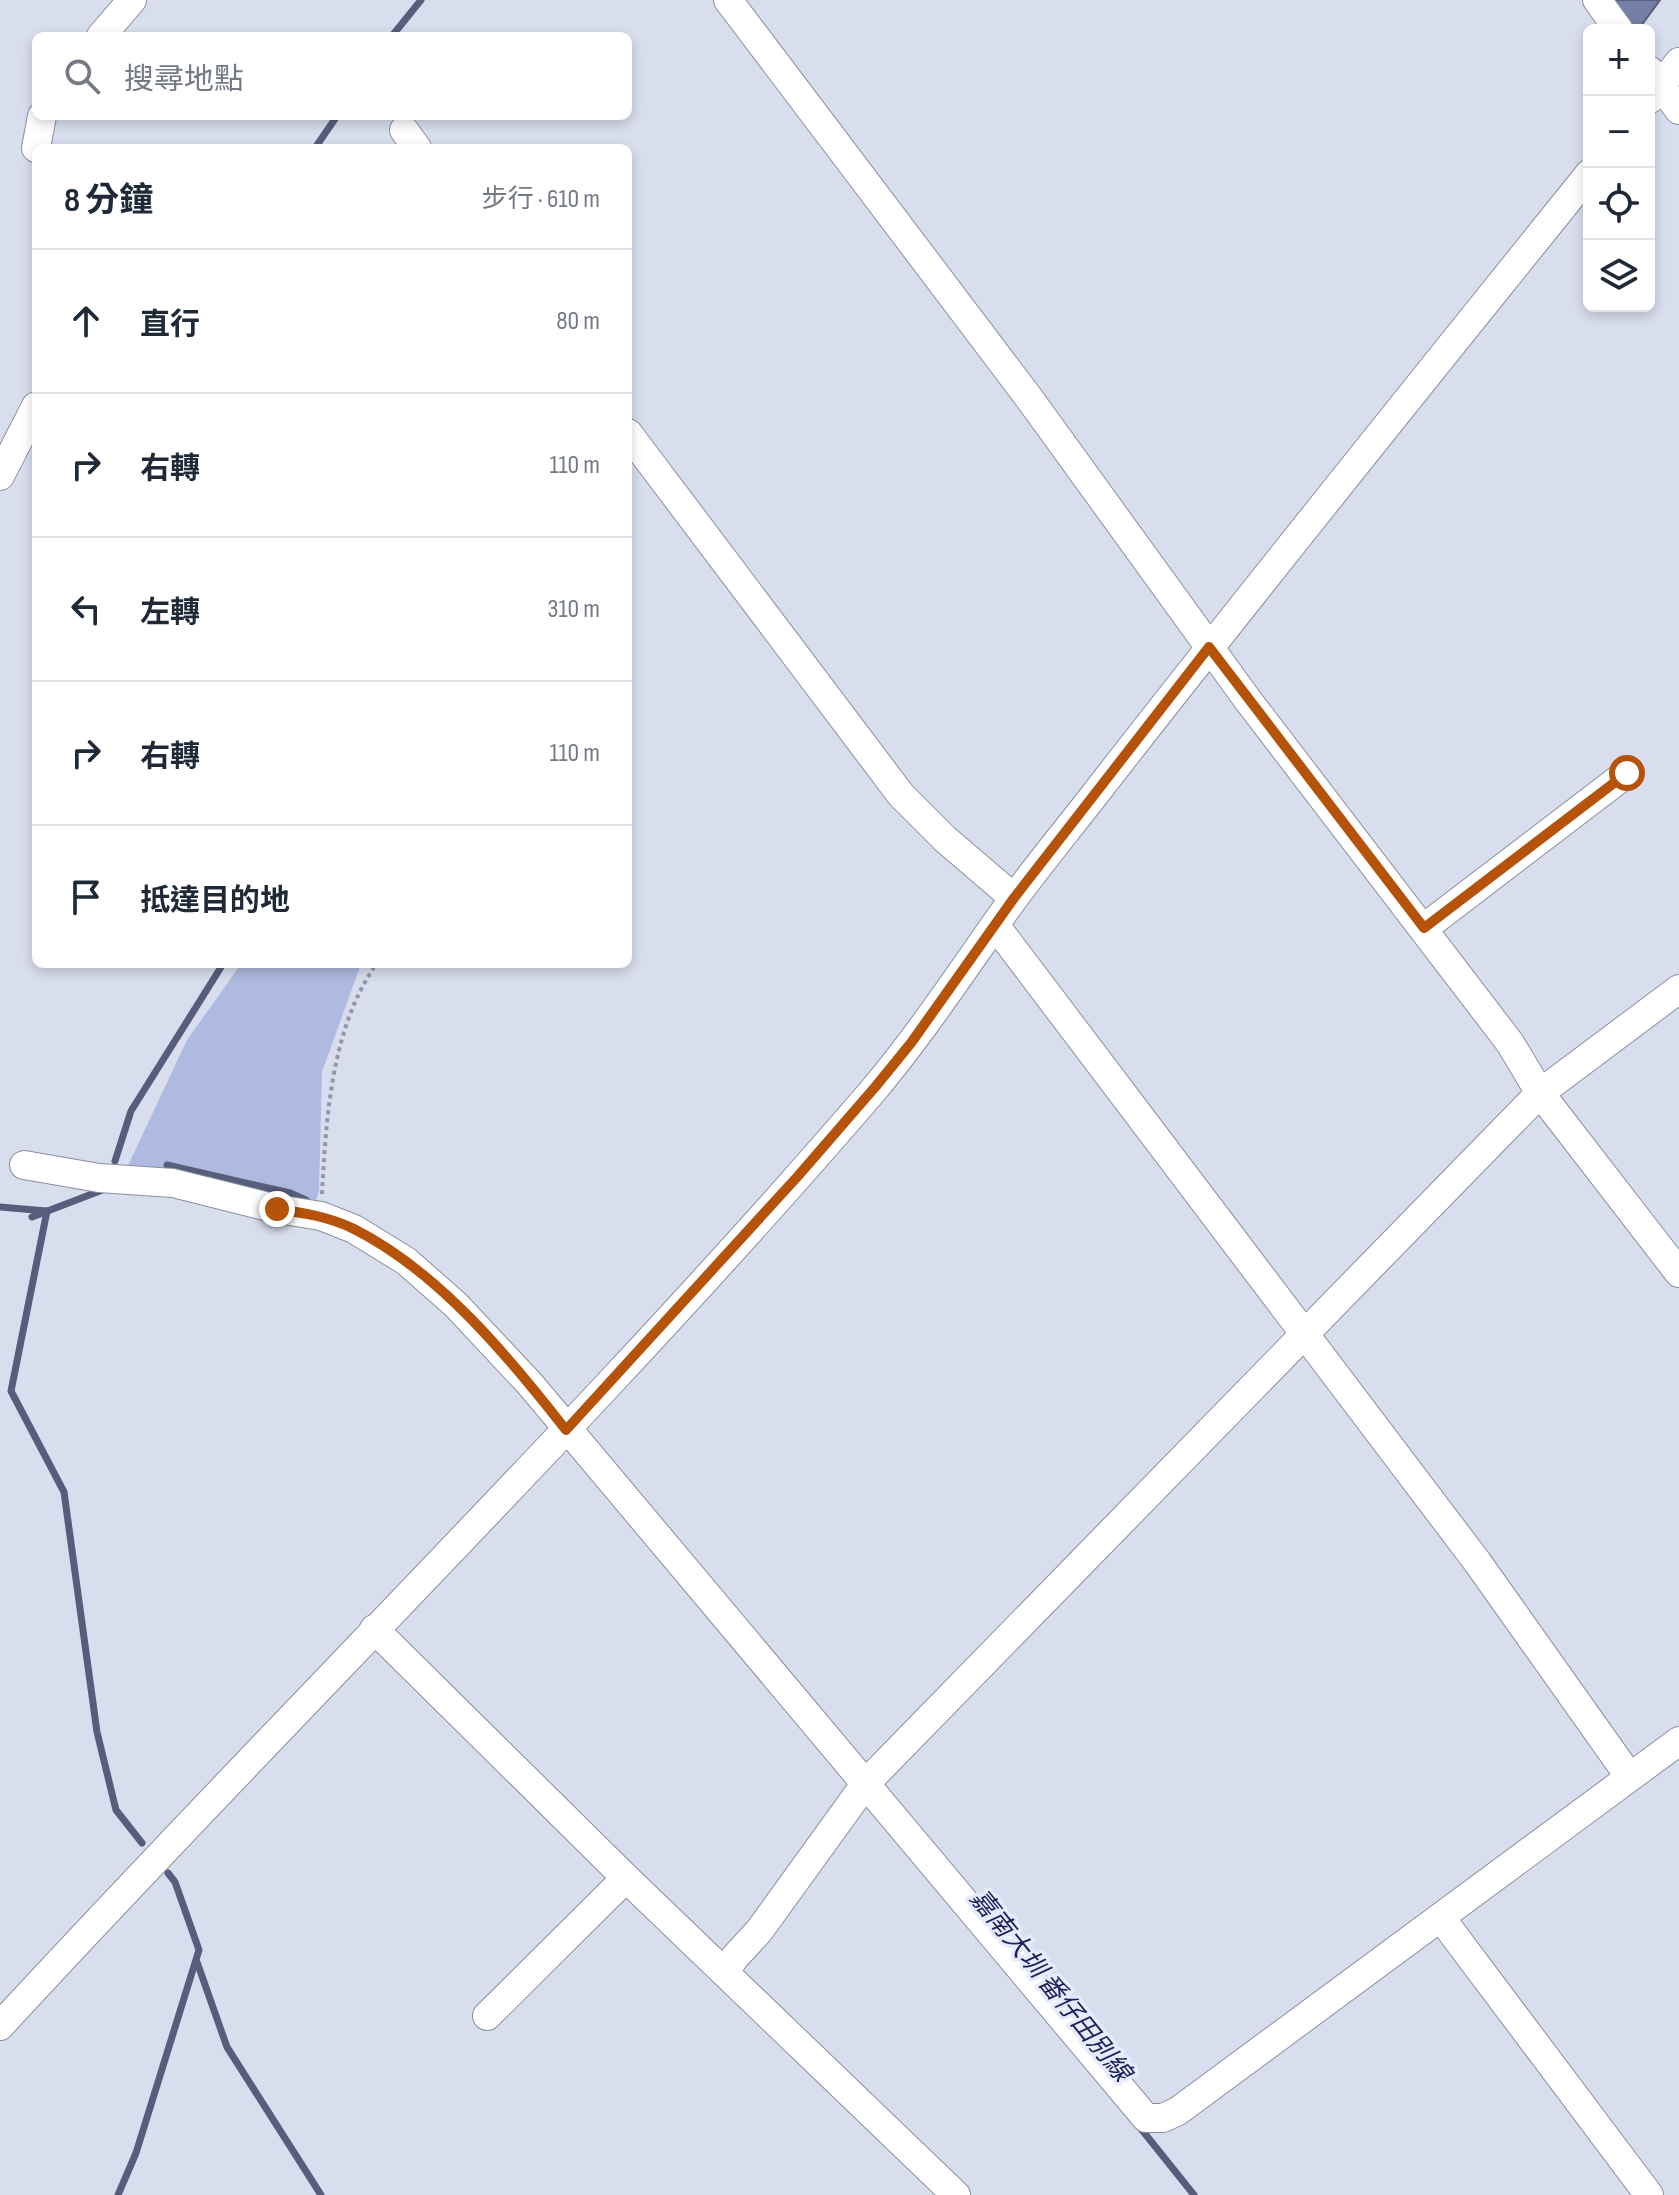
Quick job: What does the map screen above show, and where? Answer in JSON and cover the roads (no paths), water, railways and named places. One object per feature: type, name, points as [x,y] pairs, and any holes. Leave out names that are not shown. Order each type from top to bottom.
[{"type":"street","points":[[104,32],[132,0]]},
{"type":"street","points":[[728,0],[1029,398],[1209,647],[1510,1043],[1540,1093],[1679,1273]]},
{"type":"street","points":[[1597,0],[1615,24]]},
{"type":"street","points":[[1655,83],[1679,62]]},
{"type":"street","points":[[1655,87],[1679,110]]},
{"type":"street","points":[[37,144],[41,120]]},
{"type":"street","points":[[0,2026],[148,1865],[566,1430],[876,1086],[911,1043],[1014,898],[1209,647],[1583,181]]},
{"type":"street","points":[[0,476],[32,414]]},
{"type":"street","points":[[632,438],[901,795],[945,839],[1014,898]]},
{"type":"street","points":[[1424,928],[1627,773]]},
{"type":"street","points":[[995,925],[1478,1563],[1629,1776]]},
{"type":"street","points":[[725,1972],[759,1931],[866,1783],[1540,1093],[1679,989]]},
{"type":"street","points":[[24,1165],[99,1178],[173,1183],[277,1209],[321,1216],[354,1229],[406,1261],[456,1305],[530,1384],[1146,2118],[1163,2118],[1178,2111],[1679,1741]]},
{"type":"street","points":[[374,1629],[626,1878],[956,2195]]},
{"type":"street","points":[[487,2016],[626,1878]]},
{"type":"street","points":[[1441,1918],[1649,2195]]},
{"type":"waterway","points":[[395,32],[421,0]]},
{"type":"waterway","points":[[318,144],[334,120]]},
{"type":"waterway","points":[[115,1161],[131,1111],[220,968]]},
{"type":"waterway","name":"嘉南大圳 番仔田別線","points":[[167,1165],[290,1193],[306,1200]]},
{"type":"waterway","points":[[32,1217],[105,1189]]},
{"type":"waterway","points":[[0,1207],[46,1211]]},
{"type":"waterway","points":[[47,1211],[11,1391],[64,1492],[97,1732],[116,1810],[142,1843]]},
{"type":"waterway","points":[[118,2195],[136,2153],[199,1950],[175,1882],[168,1873]]},
{"type":"waterway","points":[[197,1962],[227,2047],[321,2195]]},
{"type":"waterway","name":"嘉南大圳 番仔田別線","points":[[1138,2125],[1194,2195]]}]
